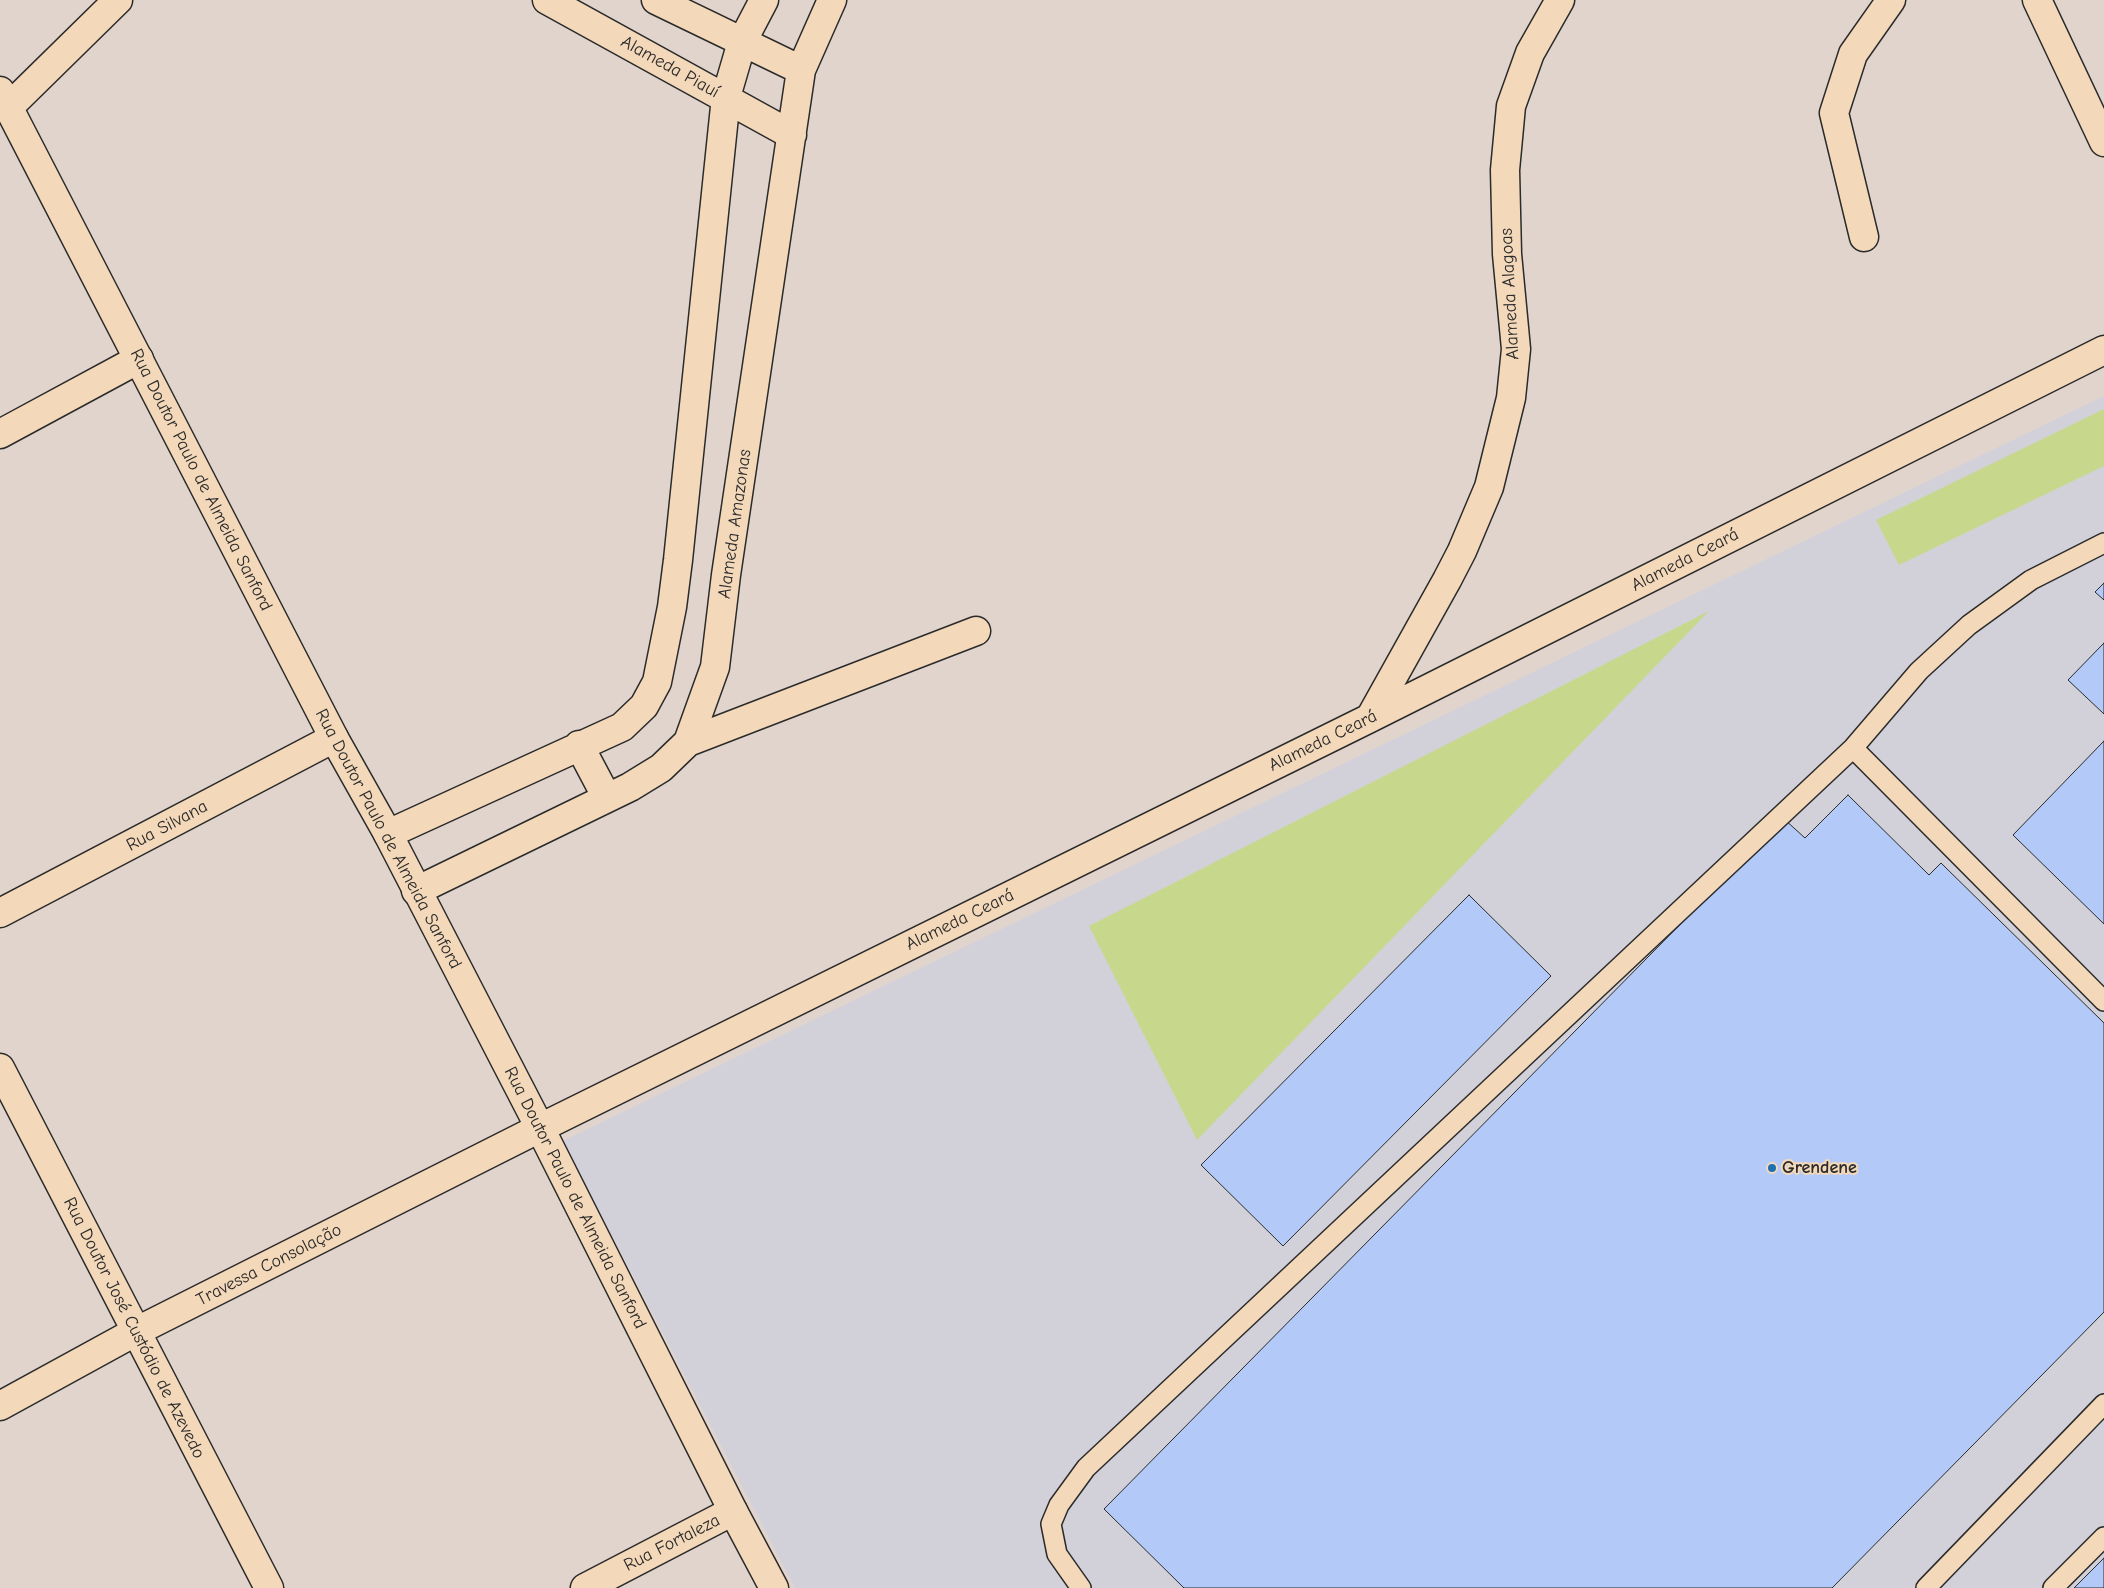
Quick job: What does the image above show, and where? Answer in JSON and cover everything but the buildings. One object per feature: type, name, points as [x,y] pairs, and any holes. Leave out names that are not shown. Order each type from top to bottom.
[{"type":"street","points":[[4,99],[118,0]]},
{"type":"street","name":"Alameda Piauí","points":[[548,0],[792,135]]},
{"type":"street","points":[[656,0],[801,70]]},
{"type":"street","points":[[388,834],[579,745],[622,727],[644,706],[657,682],[672,607],[678,560],[726,97],[742,42],[764,0]]},
{"type":"street","name":"Alameda Amazonas","points":[[416,891],[607,798],[661,768],[688,742],[715,667],[728,566],[801,70],[832,0]]},
{"type":"street","name":"Alameda Alagoas","points":[[1370,718],[1447,580],[1465,544],[1488,487],[1511,398],[1516,349],[1507,254],[1505,170],[1511,106],[1530,53],[1560,0]]},
{"type":"street","points":[[1864,237],[1834,113],[1853,54],[1891,0]]},
{"type":"street","points":[[2037,0],[2104,142]]},
{"type":"street","name":"Rua Doutor Paulo de Almeida Sanford","points":[[4,99],[334,738],[388,834],[774,1588]]},
{"type":"street","name":"Alameda Ceará","points":[[540,1128],[1370,718],[2104,350]]},
{"type":"street","points":[[0,434],[139,358]]},
{"type":"street","points":[[688,742],[976,631]]},
{"type":"street","name":"Rua Silvana","points":[[0,913],[334,738]]},
{"type":"street","points":[[579,745],[607,798]]},
{"type":"street","name":"Rua Doutor José Custódio de Azevedo","points":[[0,1068],[269,1588]]},
{"type":"street","name":"Travessa Consolação","points":[[0,1406],[135,1332],[540,1128]]},
{"type":"street","name":"Rua Fortaleza","points":[[585,1588],[733,1511]]},
{"type":"lane","points":[[1080,1588],[1057,1554],[1051,1524],[1059,1505],[1086,1468],[1853,748],[1919,671],[1970,625],[2031,580],[2104,543]]},
{"type":"lane","points":[[1853,748],[2104,1001]]},
{"type":"lane","points":[[1926,1588],[2104,1404]]},
{"type":"lane","points":[[2053,1588],[2104,1537]]},
{"type":"shaded area","points":[[2104,396],[2104,1588],[795,1588],[563,1141]]},
{"type":"green space","points":[[2104,409],[2104,466],[1899,565],[1876,520]]},
{"type":"green space","points":[[1709,611],[1197,1140],[1089,926]]},
{"type":"place","name":"Grendene","points":[[1772,1168]]}]
